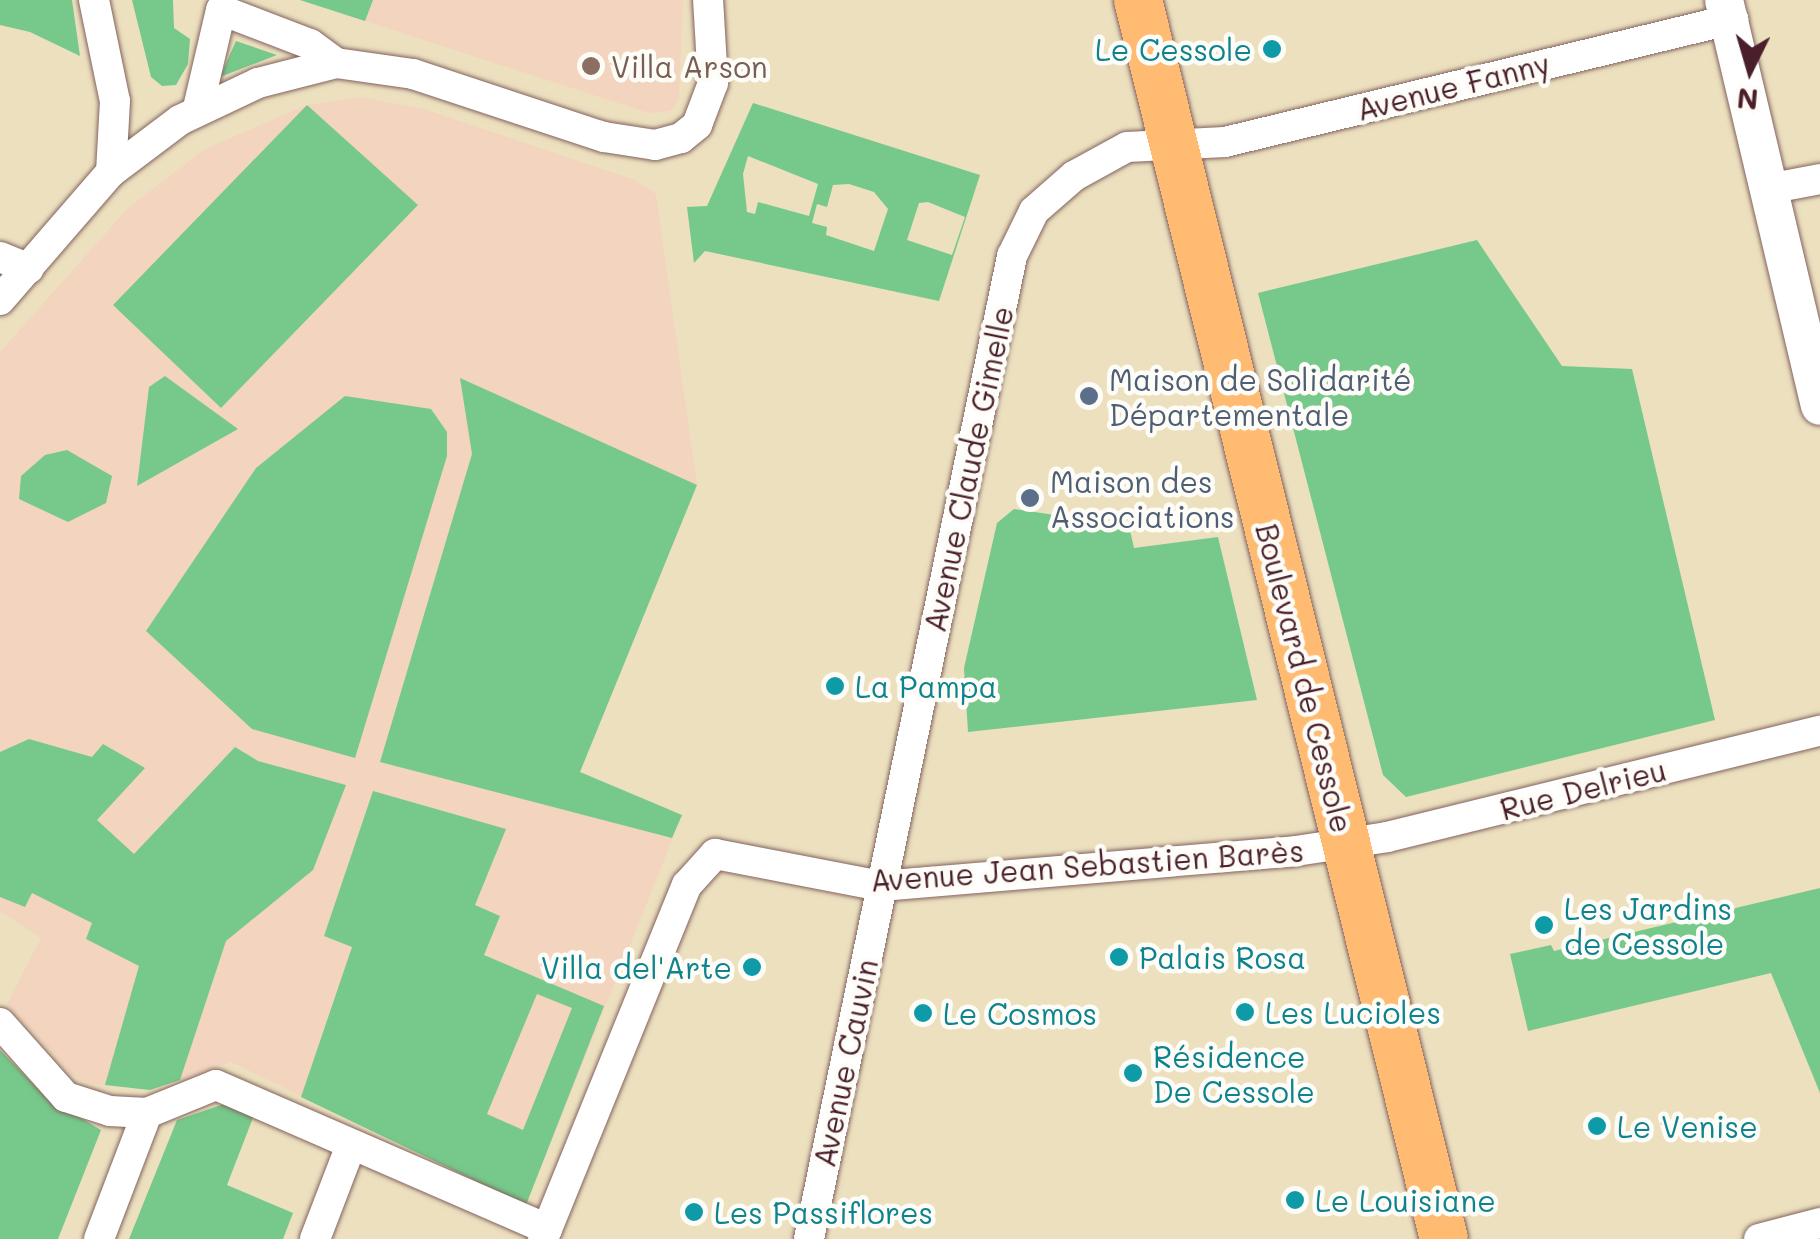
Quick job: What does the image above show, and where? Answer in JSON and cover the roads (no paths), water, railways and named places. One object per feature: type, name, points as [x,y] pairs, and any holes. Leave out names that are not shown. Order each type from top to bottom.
[{"type":"main road","name":"Boulevard de Cessole","points":[[1138,0],[1444,1239]]},
{"type":"street","points":[[94,0],[116,101],[110,172]]},
{"type":"street","points":[[0,300],[110,172],[198,108],[258,82],[336,63],[414,74],[604,137],[655,145],[682,138],[705,110],[713,83],[708,0]]},
{"type":"street","points":[[1728,9],[1773,188],[1820,406]]},
{"type":"street","name":"Avenue Fanny","points":[[1173,146],[1226,142],[1728,9]]},
{"type":"street","points":[[198,108],[221,10],[310,44],[336,63]]},
{"type":"street","name":"Avenue Claude Gimelle","points":[[880,886],[1012,256],[1034,211],[1074,176],[1126,147],[1173,146]]},
{"type":"street","points":[[1773,188],[1820,179]]},
{"type":"street","points":[[0,258],[28,269]]},
{"type":"street","name":"Rue Delrieu","points":[[1345,844],[1820,731]]},
{"type":"street","name":"Avenue Jean Sebastien Barès","points":[[544,1234],[686,885],[716,854],[880,886],[1345,844]]},
{"type":"street","name":"Avenue Cauvin","points":[[809,1239],[880,886]]},
{"type":"street","points":[[0,1023],[66,1097],[110,1111],[146,1113],[216,1085],[544,1234]]},
{"type":"street","points":[[99,1239],[146,1113]]},
{"type":"street","points":[[314,1239],[351,1144]]},
{"type":"street","points":[[1759,1239],[1820,1223]]},
{"type":"place","name":"Le Cessole","points":[[1272,49]]},
{"type":"place","name":"Villa Arson","points":[[591,66]]},
{"type":"place","name":"Maison de Solidarité Départementale","points":[[1089,396]]},
{"type":"place","name":"Maison des Associations","points":[[1030,498]]},
{"type":"place","name":"La Pampa","points":[[835,686]]},
{"type":"place","name":"Les Jardins de Cessole","points":[[1544,925]]},
{"type":"place","name":"Palais Rosa","points":[[1119,957]]},
{"type":"place","name":"Villa del'Arte","points":[[752,967]]},
{"type":"place","name":"Les Lucioles","points":[[1245,1012]]},
{"type":"place","name":"Le Cosmos","points":[[923,1013]]},
{"type":"place","name":"Résidence De Cessole","points":[[1133,1073]]},
{"type":"place","name":"Le Venise","points":[[1597,1126]]},
{"type":"place","name":"Le Louisiane","points":[[1295,1200]]},
{"type":"place","name":"Les Passiflores","points":[[694,1212]]}]
